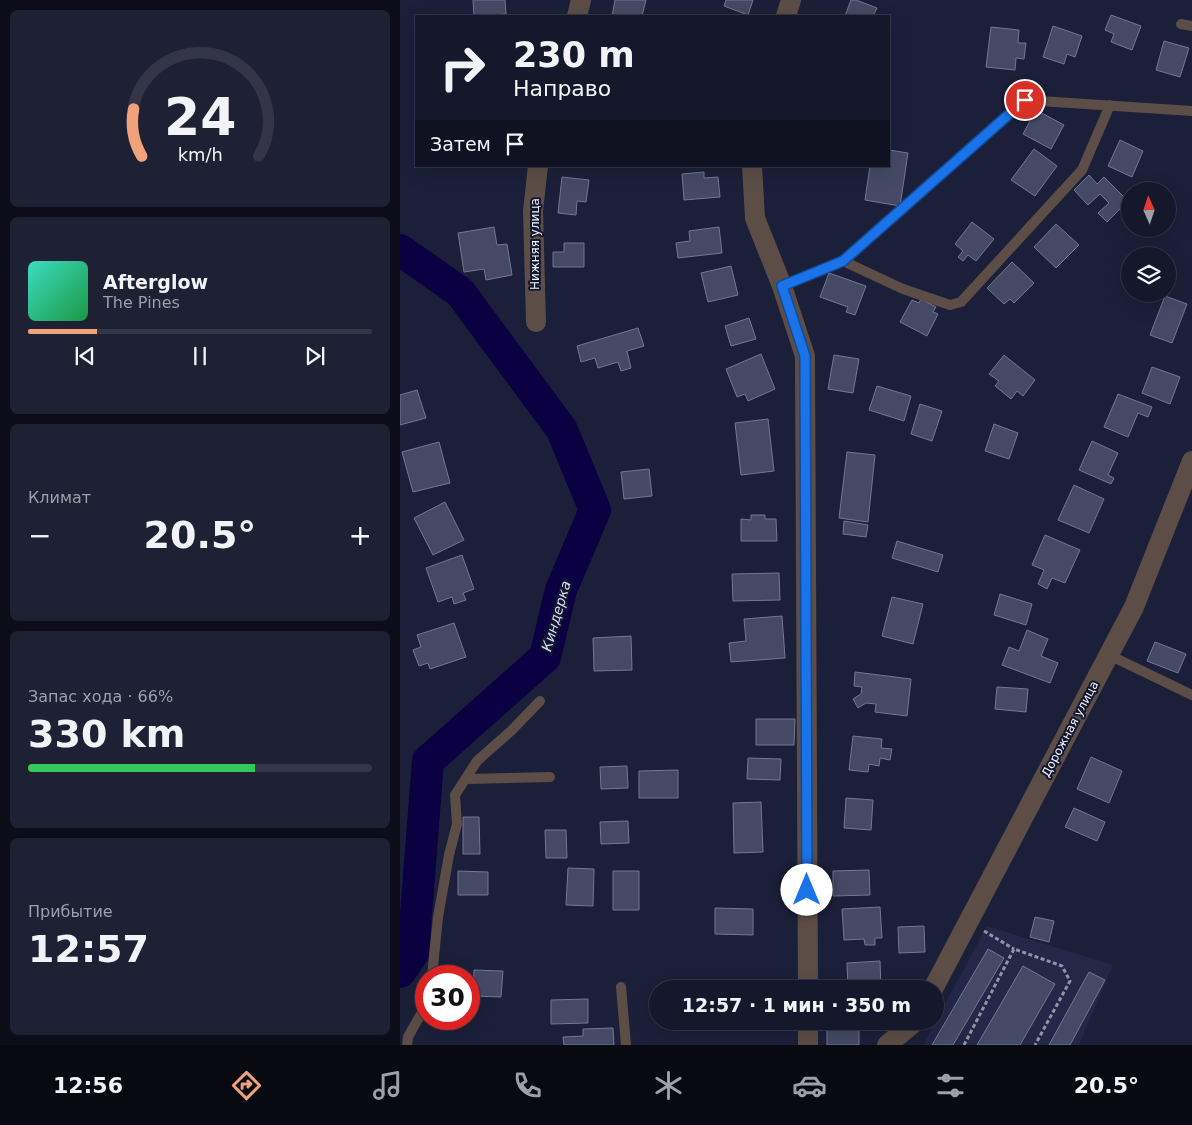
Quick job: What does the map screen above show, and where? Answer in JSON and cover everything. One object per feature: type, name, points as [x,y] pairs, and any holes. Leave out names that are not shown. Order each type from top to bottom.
[{"type":"street","points":[[576,15],[581,0]]},
{"type":"street","points":[[786,15],[791,0]]},
{"type":"street","name":"Нижняя улица","points":[[536,322],[533,210],[538,167]]},
{"type":"street","points":[[752,167],[755,218],[782,286],[805,356],[808,980]]},
{"type":"street","name":"Дорожная улица","points":[[938,980],[1134,608],[1192,461]]},
{"type":"street","points":[[808,1030],[808,1045]]},
{"type":"street","points":[[887,1045],[905,1030]]},
{"type":"lane","points":[[1181,24],[1192,26]]},
{"type":"lane","points":[[782,286],[843,261],[1025,100],[1192,110]]},
{"type":"lane","points":[[843,261],[921,296],[950,305],[961,302],[1082,170],[1110,105]]},
{"type":"lane","points":[[1109,655],[1192,695]]},
{"type":"lane","points":[[433,965],[438,917],[449,855],[457,824],[455,795],[477,761],[511,731],[540,701]]},
{"type":"lane","points":[[466,779],[550,777]]},
{"type":"lane","points":[[621,987],[626,1045]]},
{"type":"lane","points":[[407,1045],[408,1037],[415,1025]]},
{"type":"path","points":[[969,921],[1014,949],[1062,966],[1070,981],[1035,1045]]},
{"type":"path","points":[[964,1045],[1014,949]]},
{"type":"shaded area","points":[[987,926],[1113,965],[1079,1045],[923,1045],[931,1030],[944,1030],[944,1006]]},
{"type":"building","points":[[473,0],[505,0],[506,14],[474,15]]},
{"type":"building","points":[[615,0],[646,0],[642,15],[612,15]]},
{"type":"building","points":[[726,0],[753,0],[748,15],[724,6]]},
{"type":"building","points":[[851,0],[877,8],[874,15],[845,15]]},
{"type":"building","points":[[1111,15],[1141,26],[1132,50],[1111,42],[1114,34],[1105,30]]},
{"type":"building","points":[[1053,26],[1082,36],[1075,57],[1067,54],[1064,64],[1043,57]]},
{"type":"building","points":[[991,27],[1019,30],[1018,43],[1026,43],[1024,59],[1016,58],[1015,70],[986,67]]},
{"type":"building","points":[[1164,41],[1189,48],[1180,77],[1156,70]]},
{"type":"building","points":[[1036,110],[1064,125],[1051,149],[1023,134]]},
{"type":"building","points":[[1120,140],[1143,151],[1132,177],[1108,166]]},
{"type":"building","points":[[1034,149],[1057,166],[1035,196],[1011,180]]},
{"type":"building","points":[[890,150],[908,153],[900,206],[865,200],[870,167],[890,167]]},
{"type":"building","points":[[704,172],[704,178],[718,177],[720,197],[684,200],[682,174]]},
{"type":"building","points":[[1089,175],[1097,184],[1104,177],[1121,194],[1121,208],[1107,222],[1098,213],[1109,203],[1100,194],[1088,205],[1074,190]]},
{"type":"building","points":[[562,177],[589,180],[586,202],[577,201],[576,215],[558,213]]},
{"type":"building","points":[[972,222],[994,239],[976,261],[968,255],[963,261],[958,257],[963,251],[955,244]]},
{"type":"building","points":[[1056,224],[1079,245],[1056,268],[1034,247]]},
{"type":"building","points":[[494,227],[497,245],[507,244],[512,275],[486,280],[484,269],[464,272],[458,233]]},
{"type":"building","points":[[719,227],[722,253],[678,258],[676,243],[690,241],[689,231]]},
{"type":"building","points":[[564,243],[584,243],[584,267],[553,267],[553,252],[564,252]]},
{"type":"building","points":[[1012,262],[1034,283],[1014,303],[1010,299],[1004,304],[987,288]]},
{"type":"building","points":[[731,266],[738,295],[708,302],[701,273]]},
{"type":"building","points":[[829,273],[866,286],[855,315],[846,312],[848,307],[820,297]]},
{"type":"building","points":[[921,299],[936,307],[933,312],[938,314],[927,336],[900,322],[912,300],[919,303]]},
{"type":"building","points":[[1176,300],[1187,304],[1172,343],[1150,335],[1163,302],[1176,302]]},
{"type":"building","points":[[749,318],[756,339],[731,346],[725,326]]},
{"type":"building","points":[[638,328],[644,346],[627,351],[631,368],[621,371],[618,362],[598,368],[595,358],[581,362],[577,346]]},
{"type":"building","points":[[761,354],[775,389],[748,401],[745,394],[737,397],[726,369]]},
{"type":"building","points":[[834,355],[859,359],[853,393],[828,389]]},
{"type":"building","points":[[1004,355],[1035,380],[1023,396],[1017,391],[1011,399],[995,386],[999,381],[989,374]]},
{"type":"building","points":[[1152,367],[1180,377],[1170,404],[1142,393]]},
{"type":"building","points":[[877,386],[911,396],[904,421],[869,410]]},
{"type":"building","points":[[417,390],[426,418],[400,425],[400,395]]},
{"type":"building","points":[[1118,394],[1152,407],[1148,417],[1138,413],[1128,437],[1104,427]]},
{"type":"building","points":[[920,404],[942,411],[932,441],[911,434]]},
{"type":"building","points":[[768,419],[774,471],[741,475],[735,423]]},
{"type":"building","points":[[994,424],[1018,433],[1009,459],[985,451]]},
{"type":"building","points":[[1092,441],[1118,453],[1108,475],[1114,478],[1111,484],[1079,470]]},
{"type":"building","points":[[439,442],[450,483],[413,492],[402,452]]},
{"type":"building","points":[[847,452],[875,455],[868,522],[839,518]]},
{"type":"building","points":[[649,469],[652,496],[624,499],[621,472]]},
{"type":"building","points":[[1074,485],[1104,499],[1089,533],[1058,520]]},
{"type":"building","points":[[445,502],[464,540],[433,555],[414,518]]},
{"type":"building","points":[[751,515],[765,515],[765,519],[776,519],[777,541],[741,541],[741,519],[751,520]]},
{"type":"building","points":[[844,521],[868,525],[866,537],[843,534]]},
{"type":"building","points":[[1045,535],[1080,550],[1065,583],[1052,578],[1047,589],[1038,584],[1044,570],[1032,565]]},
{"type":"building","points":[[897,541],[943,555],[938,572],[892,558]]},
{"type":"building","points":[[462,555],[474,589],[463,593],[466,600],[454,604],[452,597],[438,602],[426,568]]},
{"type":"building","points":[[779,573],[780,600],[733,601],[732,574]]},
{"type":"building","points":[[1000,594],[1032,604],[1026,625],[994,615]]},
{"type":"building","points":[[892,597],[923,604],[913,644],[882,636]]},
{"type":"building","points":[[782,616],[785,658],[731,662],[729,643],[746,641],[744,619]]},
{"type":"building","points":[[454,623],[466,657],[430,669],[428,663],[419,666],[413,650],[421,647],[417,635]]},
{"type":"building","points":[[1027,630],[1048,639],[1041,656],[1058,663],[1050,683],[1002,665],[1009,647],[1019,651]]},
{"type":"building","points":[[631,636],[632,670],[594,671],[593,638]]},
{"type":"building","points":[[1155,642],[1186,654],[1178,673],[1147,661]]},
{"type":"building","points":[[855,672],[911,679],[907,716],[875,712],[876,704],[866,703],[858,708],[853,699],[861,694],[862,687],[854,686]]},
{"type":"building","points":[[997,687],[1028,689],[1026,712],[995,709]]},
{"type":"building","points":[[756,719],[795,719],[794,745],[756,745]]},
{"type":"building","points":[[853,736],[882,739],[881,748],[892,749],[890,760],[880,758],[879,766],[869,764],[868,772],[849,770]]},
{"type":"building","points":[[1091,757],[1122,771],[1109,803],[1077,789]]},
{"type":"building","points":[[748,758],[781,759],[780,780],[747,779]]},
{"type":"building","points":[[627,766],[628,788],[601,789],[600,767]]},
{"type":"building","points":[[678,770],[678,798],[639,798],[639,771]]},
{"type":"building","points":[[846,798],[873,800],[871,830],[844,828]]},
{"type":"building","points":[[761,802],[763,852],[734,853],[733,803]]},
{"type":"building","points":[[1074,808],[1105,822],[1097,841],[1065,827]]},
{"type":"building","points":[[463,817],[479,817],[480,854],[463,854]]},
{"type":"building","points":[[628,821],[629,843],[601,844],[600,822]]},
{"type":"building","points":[[545,830],[566,830],[567,858],[546,858]]},
{"type":"building","points":[[568,868],[594,869],[593,906],[566,905]]},
{"type":"building","points":[[869,870],[870,895],[833,896],[833,871]]},
{"type":"building","points":[[458,871],[488,872],[488,895],[458,895]]},
{"type":"building","points":[[613,871],[639,871],[639,910],[613,910]]},
{"type":"building","points":[[880,907],[882,938],[875,938],[875,945],[865,945],[864,939],[844,940],[842,909]]},
{"type":"building","points":[[715,908],[753,909],[753,935],[715,934]]},
{"type":"building","points":[[1035,917],[1054,921],[1049,942],[1030,937]]},
{"type":"building","points":[[924,926],[925,952],[899,953],[898,927]]},
{"type":"building","points":[[988,949],[1004,958],[953,1045],[932,1045],[941,1030],[944,1030],[944,1024]]},
{"type":"building","points":[[880,961],[881,980],[848,980],[847,963]]},
{"type":"building","points":[[1023,966],[1055,984],[1020,1045],[977,1045]]},
{"type":"building","points":[[480,970],[503,971],[501,997],[480,996]]},
{"type":"building","points":[[1089,972],[1105,980],[1070,1045],[1049,1045]]},
{"type":"building","points":[[588,999],[588,1023],[551,1024],[551,1000]]},
{"type":"building","points":[[613,1028],[614,1045],[564,1045],[563,1037],[583,1036],[583,1029]]},
{"type":"building","points":[[827,1030],[859,1030],[859,1045],[827,1045]]},
{"type":"waterway","name":"Киндерка","points":[[400,250],[460,292],[562,430],[595,510],[561,590],[545,657],[428,761],[413,953],[400,972]]},
{"type":"route","points":[[807,890],[805,356],[782,286],[843,261],[1025,100]]}]
